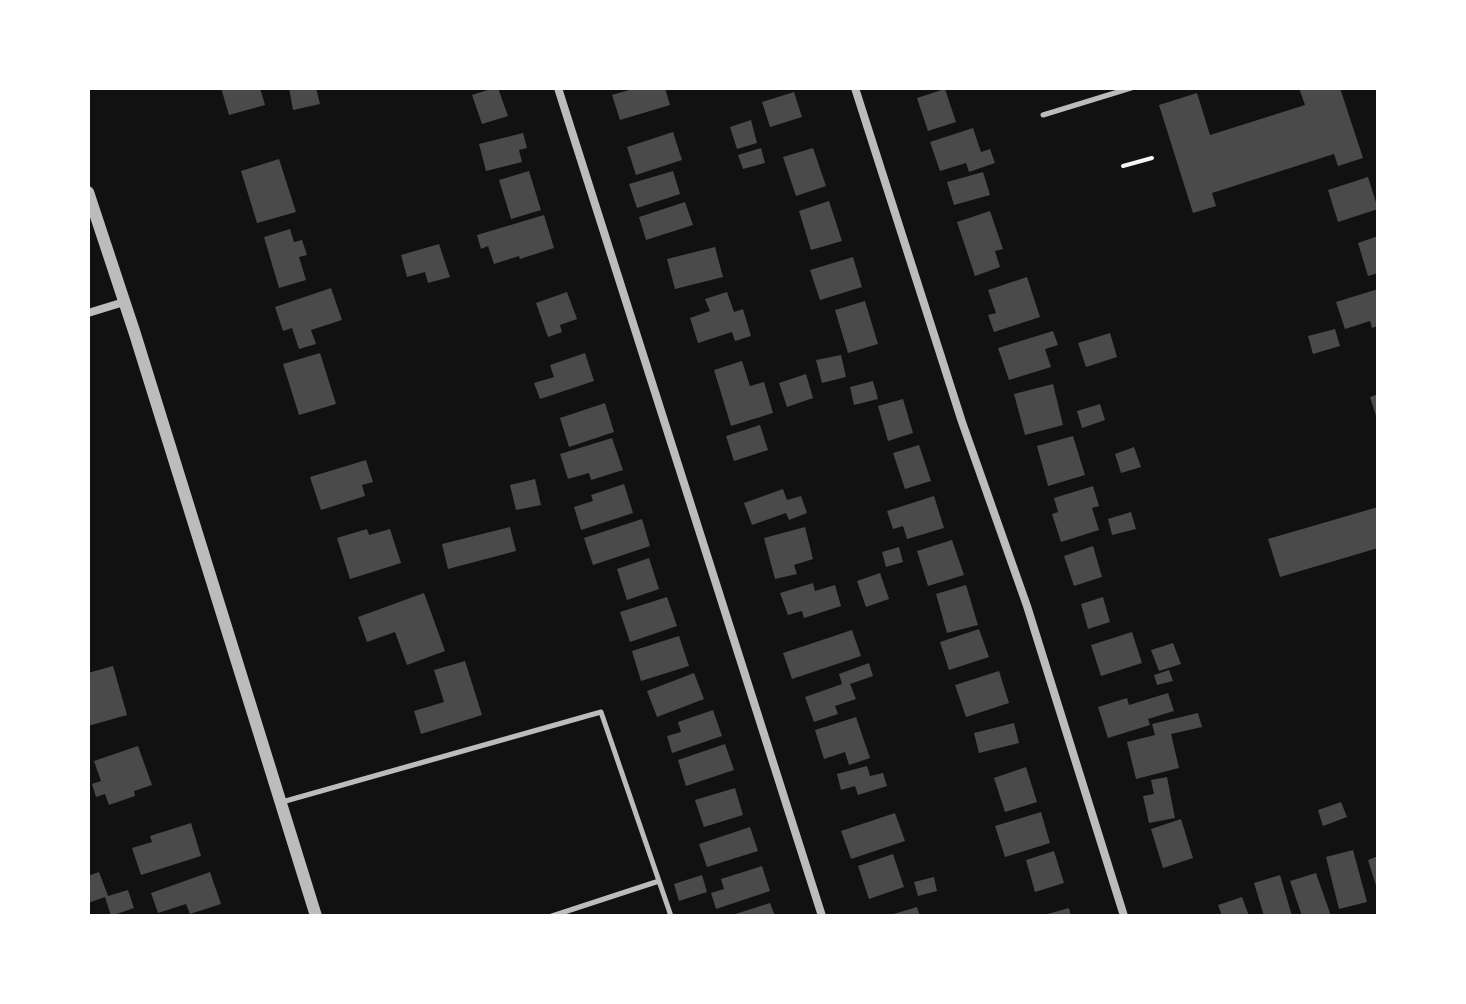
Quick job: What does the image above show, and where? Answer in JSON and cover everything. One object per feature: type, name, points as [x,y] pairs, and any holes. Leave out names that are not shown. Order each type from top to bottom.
[{"type":"street","points":[[558,88],[822,916]]},
{"type":"street","points":[[855,88],[962,422],[1027,606],[1124,916]]},
{"type":"street","points":[[88,192],[316,916]]},
{"type":"street","points":[[88,313],[124,302]]},
{"type":"lane","points":[[1043,115],[1131,88]]},
{"type":"lane","points":[[280,802],[601,712],[671,916]]},
{"type":"lane","points":[[552,916],[659,881]]},
{"type":"path","points":[[1123,166],[1152,158]]},
{"type":"building","points":[[221,88],[260,88],[265,105],[229,115]]},
{"type":"building","points":[[289,88],[316,88],[320,104],[293,110]]},
{"type":"building","points":[[498,88],[508,116],[482,124],[472,95]]},
{"type":"building","points":[[636,88],[665,88],[670,105],[620,120],[612,95]]},
{"type":"building","points":[[1299,88],[1340,88],[1363,158],[1338,166],[1334,154],[1212,193],[1216,206],[1193,213],[1159,105],[1197,93],[1210,135],[1305,105]]},
{"type":"building","points":[[945,89],[956,122],[928,131],[917,98]]},
{"type":"building","points":[[794,92],[802,117],[770,127],[762,102]]},
{"type":"building","points":[[751,120],[757,143],[737,149],[730,127]]},
{"type":"building","points":[[973,128],[981,152],[990,149],[995,163],[969,172],[966,163],[940,171],[930,142]]},
{"type":"building","points":[[673,132],[682,160],[636,175],[627,147]]},
{"type":"building","points":[[523,133],[527,148],[519,150],[522,162],[486,171],[479,144]]},
{"type":"building","points":[[761,148],[765,163],[743,169],[738,155]]},
{"type":"building","points":[[813,148],[826,186],[796,196],[783,157]]},
{"type":"building","points":[[279,159],[296,212],[257,223],[241,171]]},
{"type":"building","points":[[529,171],[541,210],[511,219],[499,180]]},
{"type":"building","points":[[673,171],[680,194],[637,208],[629,184]]},
{"type":"building","points":[[983,172],[990,195],[954,205],[947,182]]},
{"type":"building","points":[[1368,177],[1378,209],[1338,222],[1328,190]]},
{"type":"building","points":[[829,201],[842,241],[811,250],[799,211]]},
{"type":"building","points":[[685,202],[693,225],[646,240],[639,217]]},
{"type":"building","points":[[990,211],[1003,249],[995,251],[1000,267],[975,276],[957,222]]},
{"type":"building","points":[[544,215],[554,248],[494,264],[488,246],[481,249],[477,235]]},
{"type":"building","points":[[290,229],[294,242],[302,240],[307,255],[299,257],[306,280],[279,288],[264,237]]},
{"type":"building","points":[[1378,236],[1378,273],[1368,276],[1358,243]]},
{"type":"building","points":[[439,244],[450,277],[428,283],[425,272],[407,277],[401,255]]},
{"type":"building","points":[[715,247],[723,277],[675,289],[667,259]]},
{"type":"building","points":[[853,257],[862,287],[820,300],[810,270]]},
{"type":"building","points":[[1027,277],[1040,317],[994,332],[988,315],[996,313],[988,290]]},
{"type":"building","points":[[331,288],[342,320],[311,330],[316,344],[299,349],[292,328],[283,331],[275,307]]},
{"type":"building","points":[[1378,289],[1378,326],[1372,328],[1370,321],[1345,329],[1336,302]]},
{"type":"building","points":[[567,292],[577,319],[560,325],[562,332],[548,337],[536,303]]},
{"type":"building","points":[[727,292],[734,312],[743,309],[751,336],[735,341],[732,332],[698,343],[690,318],[710,311],[705,299]]},
{"type":"building","points":[[865,301],[878,344],[848,353],[835,310]]},
{"type":"building","points":[[1335,329],[1340,346],[1313,354],[1308,336]]},
{"type":"building","points":[[1053,331],[1058,345],[1045,349],[1051,367],[1009,380],[998,348]]},
{"type":"building","points":[[1110,333],[1117,357],[1086,367],[1078,343]]},
{"type":"building","points":[[320,353],[336,404],[299,415],[283,364]]},
{"type":"building","points":[[585,353],[594,381],[540,399],[534,383],[554,377],[550,365]]},
{"type":"building","points":[[841,355],[846,377],[822,383],[816,360]]},
{"type":"building","points":[[742,361],[750,386],[764,382],[773,413],[731,426],[714,370]]},
{"type":"building","points":[[806,374],[813,398],[787,407],[779,383]]},
{"type":"building","points":[[873,381],[878,399],[854,405],[850,387]]},
{"type":"building","points":[[1053,384],[1063,425],[1025,435],[1014,394]]},
{"type":"building","points":[[1378,394],[1378,419],[1377,419],[1370,397]]},
{"type":"building","points":[[903,399],[913,433],[888,441],[878,406]]},
{"type":"building","points":[[605,403],[614,432],[569,447],[560,418]]},
{"type":"building","points":[[1100,404],[1105,420],[1082,428],[1077,411]]},
{"type":"building","points":[[760,425],[768,450],[734,461],[726,436]]},
{"type":"building","points":[[1073,436],[1085,475],[1048,486],[1037,446]]},
{"type":"building","points":[[612,438],[623,470],[591,480],[589,473],[568,479],[560,454]]},
{"type":"building","points":[[919,445],[931,481],[905,489],[893,453]]},
{"type":"building","points":[[1134,447],[1141,467],[1121,473],[1115,454]]},
{"type":"building","points":[[366,460],[373,482],[362,485],[365,496],[321,510],[310,477]]},
{"type":"building","points":[[535,479],[541,505],[516,510],[510,485]]},
{"type":"building","points":[[624,484],[633,513],[581,530],[574,507],[593,501],[591,495]]},
{"type":"building","points":[[1093,486],[1099,506],[1092,508],[1099,530],[1061,542],[1052,514],[1058,512],[1054,498]]},
{"type":"building","points":[[783,489],[787,500],[801,496],[807,513],[789,520],[786,513],[752,525],[744,503]]},
{"type":"building","points":[[934,496],[944,528],[907,539],[903,526],[893,529],[887,511]]},
{"type":"building","points":[[1378,507],[1378,548],[1280,577],[1268,539]]},
{"type":"building","points":[[1131,512],[1136,529],[1112,535],[1108,519]]},
{"type":"building","points":[[642,519],[650,546],[593,565],[584,538]]},
{"type":"building","points":[[510,527],[516,551],[448,569],[442,544]]},
{"type":"building","points":[[805,527],[813,559],[794,565],[797,574],[775,579],[764,538]]},
{"type":"building","points":[[367,529],[369,535],[390,529],[401,563],[350,579],[337,538]]},
{"type":"building","points":[[952,540],[964,575],[928,586],[917,551]]},
{"type":"building","points":[[1093,546],[1102,577],[1074,586],[1064,556]]},
{"type":"building","points":[[899,547],[903,562],[886,567],[882,552]]},
{"type":"building","points":[[649,558],[659,589],[627,600],[617,569]]},
{"type":"building","points":[[880,573],[889,599],[866,607],[857,581]]},
{"type":"building","points":[[813,583],[815,591],[835,585],[841,606],[804,618],[802,611],[788,615],[780,593]]},
{"type":"building","points":[[966,585],[978,625],[947,633],[936,594]]},
{"type":"building","points":[[424,593],[445,651],[407,665],[395,632],[367,642],[358,617]]},
{"type":"building","points":[[667,597],[677,626],[630,642],[620,612]]},
{"type":"building","points":[[1103,597],[1110,622],[1088,629],[1081,604]]},
{"type":"building","points":[[979,629],[989,657],[949,670],[940,642]]},
{"type":"building","points":[[852,630],[861,656],[792,679],[783,653]]},
{"type":"building","points":[[1132,632],[1142,663],[1101,676],[1091,645]]},
{"type":"building","points":[[679,636],[689,666],[641,681],[632,651]]},
{"type":"building","points":[[1173,643],[1181,664],[1159,671],[1151,650]]},
{"type":"building","points":[[465,661],[482,715],[421,734],[414,711],[444,702],[434,670]]},
{"type":"building","points":[[869,663],[873,676],[850,684],[856,699],[835,706],[838,714],[814,722],[805,697],[842,684],[839,674]]},
{"type":"building","points":[[113,666],[127,715],[88,726],[88,673]]},
{"type":"building","points":[[1169,670],[1173,681],[1157,685],[1154,675]]},
{"type":"building","points":[[999,671],[1009,703],[966,717],[955,685]]},
{"type":"building","points":[[694,673],[704,699],[657,717],[647,691]]},
{"type":"building","points":[[1168,693],[1174,711],[1148,719],[1150,725],[1108,738],[1098,707],[1127,698],[1129,705]]},
{"type":"building","points":[[713,710],[722,736],[672,753],[667,736],[681,732],[678,722]]},
{"type":"building","points":[[1198,713],[1202,727],[1171,734],[1179,768],[1136,779],[1127,742],[1155,735],[1152,724]]},
{"type":"building","points":[[856,717],[870,758],[849,765],[845,752],[824,759],[815,730]]},
{"type":"building","points":[[1014,723],[1019,743],[979,753],[974,733]]},
{"type":"building","points":[[725,744],[734,770],[686,786],[678,760]]},
{"type":"building","points":[[138,746],[152,785],[134,791],[135,796],[109,805],[105,794],[96,797],[92,784],[101,781],[94,761]]},
{"type":"building","points":[[867,766],[870,776],[883,773],[887,786],[858,795],[855,786],[841,790],[837,774]]},
{"type":"building","points":[[1026,767],[1037,802],[1005,812],[994,778]]},
{"type":"building","points":[[1167,777],[1175,818],[1149,823],[1143,796],[1154,794],[1151,780]]},
{"type":"building","points":[[735,788],[743,815],[704,827],[695,800]]},
{"type":"building","points":[[1341,802],[1347,817],[1323,826],[1318,810]]},
{"type":"building","points":[[1041,812],[1050,843],[1005,857],[995,826]]},
{"type":"building","points":[[895,813],[905,841],[851,859],[841,831]]},
{"type":"building","points":[[1181,819],[1193,858],[1163,868],[1151,829]]},
{"type":"building","points":[[191,823],[201,856],[141,875],[132,848],[152,842],[150,836]]},
{"type":"building","points":[[750,827],[758,851],[707,867],[699,844]]},
{"type":"building","points":[[1353,850],[1367,902],[1339,909],[1326,857]]},
{"type":"building","points":[[1054,851],[1064,883],[1035,892],[1026,860]]},
{"type":"building","points":[[893,854],[904,887],[869,899],[858,866]]},
{"type":"building","points":[[1378,856],[1378,889],[1377,889],[1368,860]]},
{"type":"building","points":[[762,866],[770,891],[716,909],[711,893],[724,889],[721,879]]},
{"type":"building","points":[[99,872],[108,896],[128,890],[134,908],[111,916],[105,897],[88,903],[88,876]]},
{"type":"building","points":[[210,872],[221,904],[190,914],[186,904],[158,913],[151,893]]},
{"type":"building","points":[[1316,873],[1331,916],[1302,916],[1290,881]]},
{"type":"building","points":[[702,875],[707,892],[679,901],[674,884]]},
{"type":"building","points":[[1280,875],[1292,916],[1264,916],[1254,883]]},
{"type":"building","points":[[934,877],[937,891],[918,896],[914,882]]},
{"type":"building","points":[[1242,897],[1249,916],[1222,916],[1218,905]]},
{"type":"building","points":[[770,903],[775,916],[732,916],[732,915]]},
{"type":"building","points":[[917,907],[920,916],[890,916],[890,915]]},
{"type":"building","points":[[1069,908],[1071,916],[1044,916],[1044,915]]}]
